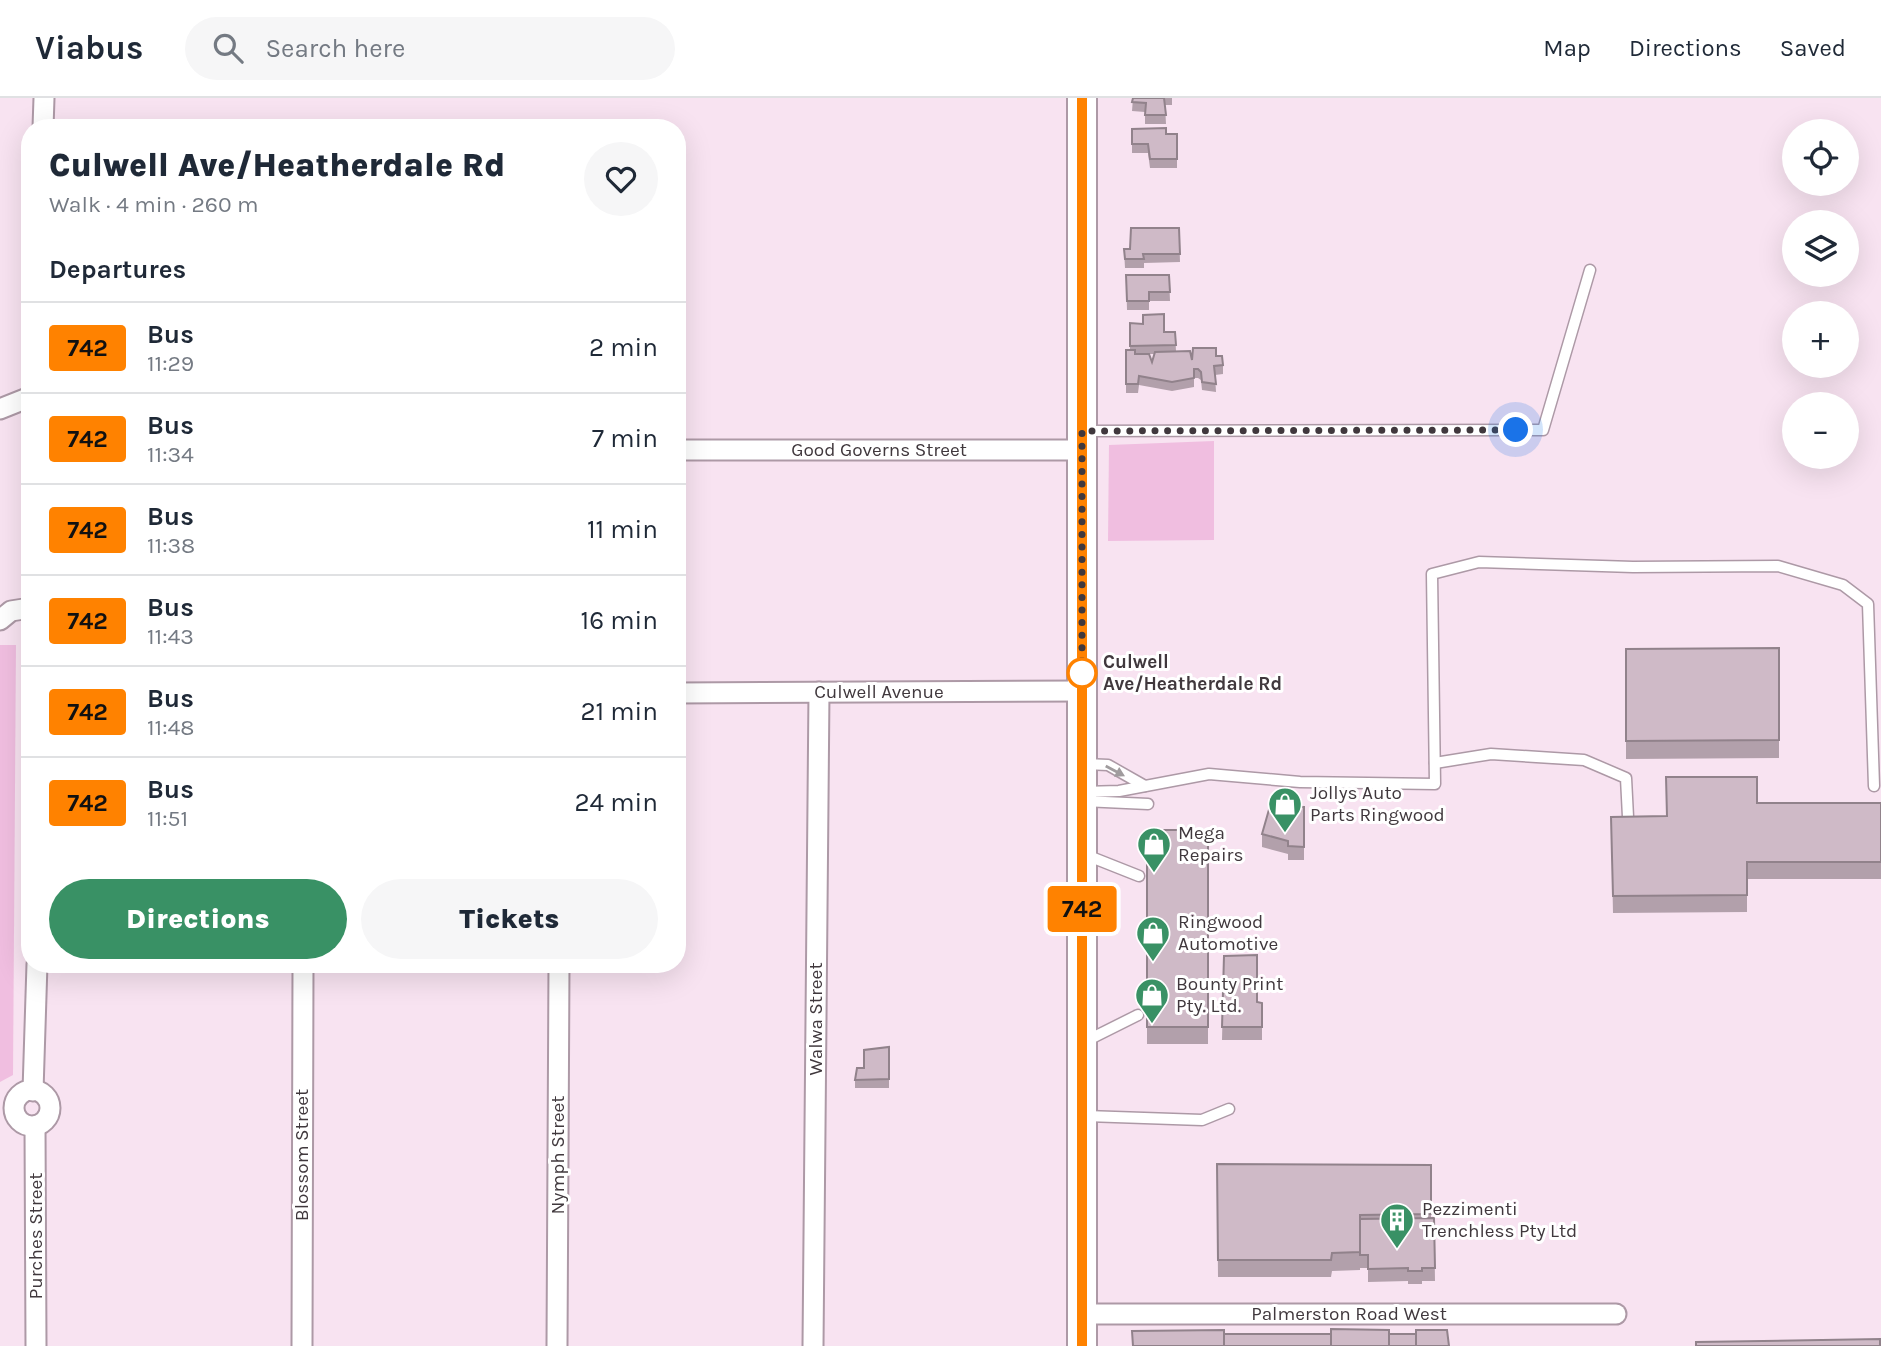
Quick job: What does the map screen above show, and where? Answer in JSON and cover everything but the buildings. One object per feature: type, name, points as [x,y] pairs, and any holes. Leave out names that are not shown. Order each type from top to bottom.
[{"type":"main road","points":[[1082,98],[1082,1346]]},
{"type":"street","points":[[43,119],[44,98]]},
{"type":"street","points":[[0,409],[21,401]]},
{"type":"street","name":"Good Governs Street","points":[[686,450],[1082,440]]},
{"type":"street","points":[[0,620],[11,611],[21,609]]},
{"type":"street","name":"Culwell Avenue","points":[[686,693],[1082,691]]},
{"type":"street","name":"Walwa Street","points":[[813,1346],[819,692]]},
{"type":"street","points":[[35,1126],[23,1123],[7,1109],[18,1097],[33,1091],[37,973]]},
{"type":"street","name":"Blossom Street","points":[[302,1346],[303,973]]},
{"type":"street","name":"Nymph Street","points":[[557,1346],[559,973]]},
{"type":"street","name":"Purches Street","points":[[33,1091],[44,1095],[50,1105],[45,1121],[35,1126],[36,1346]]},
{"type":"street","name":"Palmerston Road West","points":[[1082,1314],[1616,1314]]},
{"type":"lane","points":[[1082,440],[1543,430],[1590,270]]},
{"type":"lane","points":[[1082,786],[1119,791],[1209,774],[1300,782],[1435,784],[1432,575],[1479,562],[1633,567],[1778,566],[1843,585],[1868,604],[1874,786]]},
{"type":"lane","points":[[1435,763],[1491,754],[1584,760],[1626,778],[1628,817]]},
{"type":"lane","points":[[1082,786],[1108,765],[1145,787]]},
{"type":"lane","points":[[1082,786],[1148,804]]},
{"type":"lane","points":[[1082,854],[1139,876]]},
{"type":"lane","points":[[1082,1043],[1138,1015]]},
{"type":"lane","points":[[1082,1116],[1202,1119],[1229,1109]]},
{"type":"shaded area","points":[[1214,441],[1214,540],[1108,541],[1109,445]]},
{"type":"shaded area","points":[[0,645],[16,645],[13,1075],[0,1082]]},
{"type":"bus line","name":"742","points":[[1082,98],[1082,1346]]},
{"type":"place","name":"Culwell Ave/Heatherdale Rd","points":[[1082,673]]},
{"type":"place","name":"Jollys Auto Parts Ringwood","points":[[1285,834]]},
{"type":"place","name":"Mega Repairs","points":[[1154,874]]},
{"type":"place","name":"Ringwood Automotive","points":[[1153,963]]},
{"type":"place","name":"Bounty Print Pty. Ltd.","points":[[1152,1025]]},
{"type":"place","name":"Pezzimenti Trenchless Pty Ltd","points":[[1397,1250]]},
{"type":"route","points":[[1082,673],[1082,431],[1221,428],[1516,430]]}]
